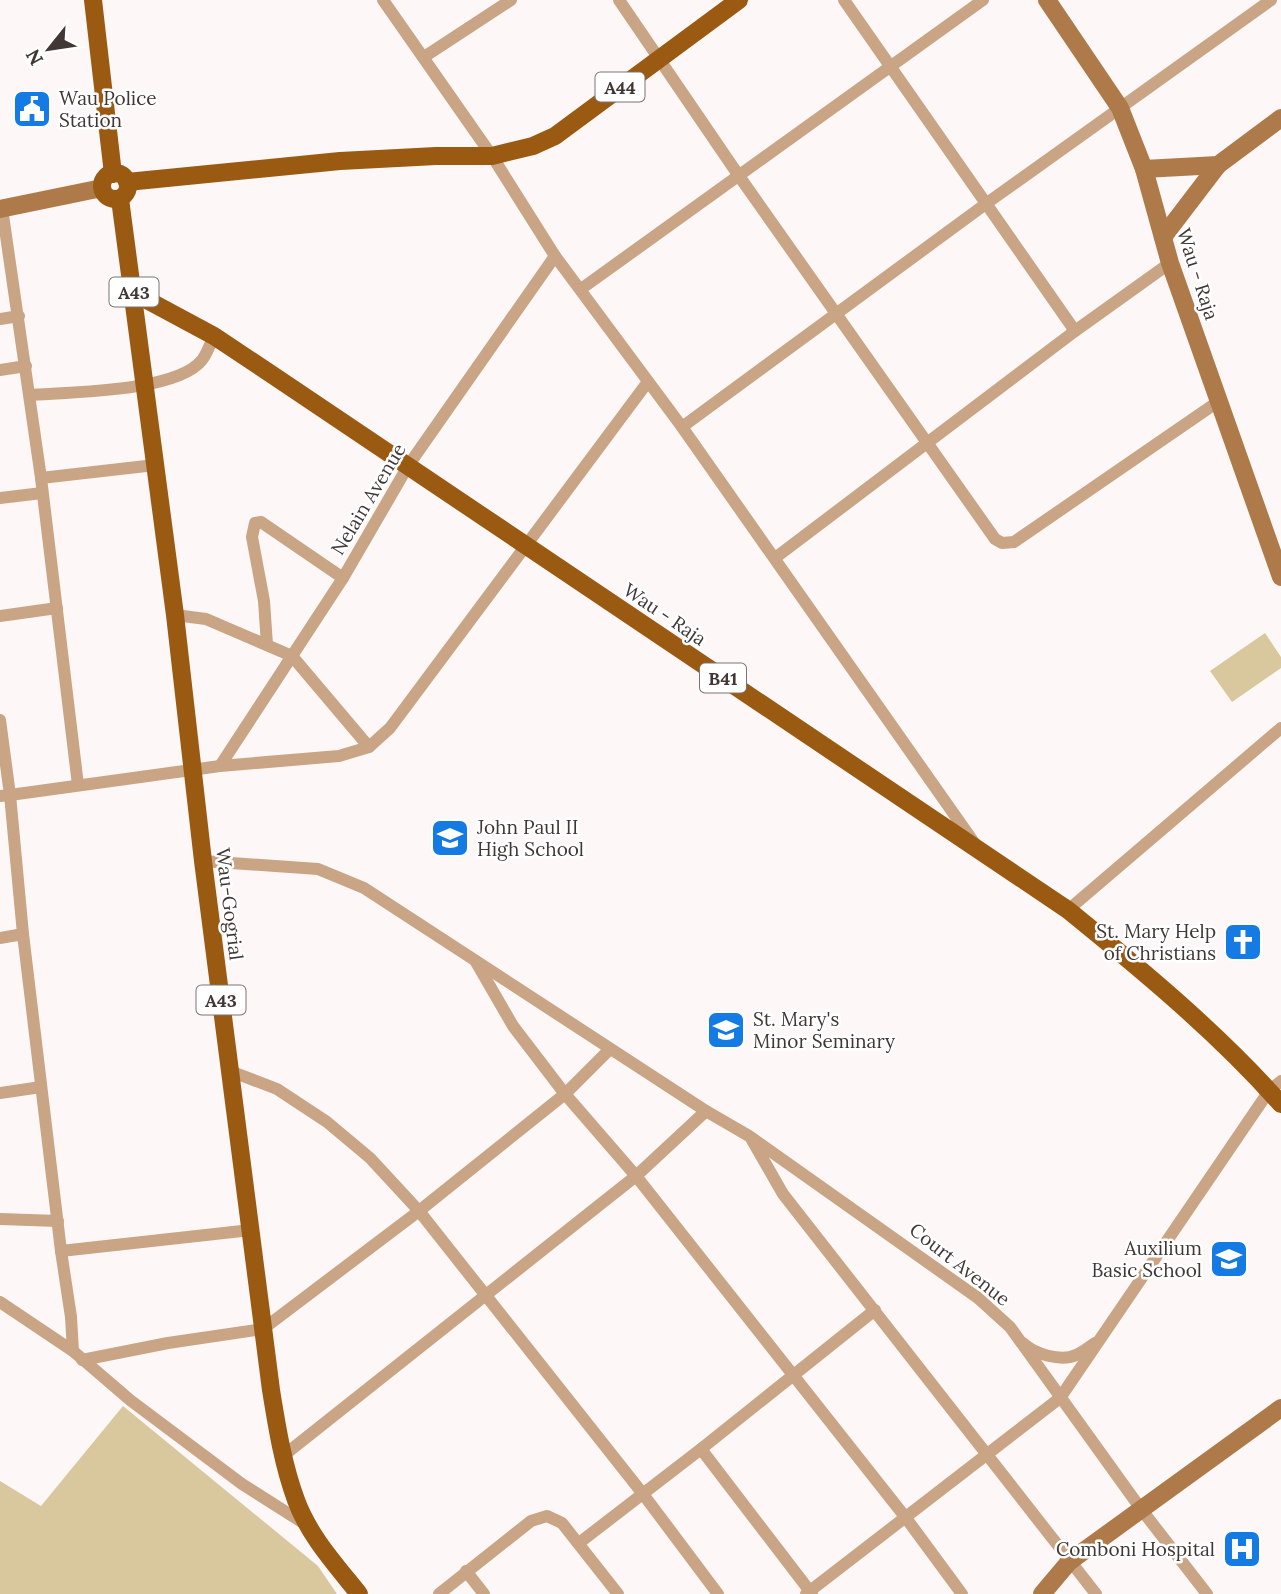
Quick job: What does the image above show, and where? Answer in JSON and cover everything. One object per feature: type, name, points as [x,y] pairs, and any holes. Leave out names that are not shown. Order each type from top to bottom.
[{"type":"main road","name":"Wau-Gogrial","points":[[93,0],[116,186],[146,386],[263,1328],[283,1456],[296,1501],[308,1526],[359,1594]]},
{"type":"main road","name":"A44","points":[[116,186],[340,161],[492,156],[533,146],[555,136],[738,0]]},
{"type":"main road","name":"Wau - Raja","points":[[134,293],[214,336],[1068,910],[1158,984],[1277,1092]]},
{"type":"street","points":[[383,0],[492,156],[555,256],[682,427],[978,849]]},
{"type":"street","points":[[424,57],[511,0]]},
{"type":"street","points":[[619,0],[739,176],[995,539],[1008,544],[1014,542],[1219,401]]},
{"type":"street","points":[[844,0],[1075,331]]},
{"type":"street","points":[[581,289],[983,0]]},
{"type":"street","name":"Wau - Raja","points":[[1047,0],[1120,108],[1143,169],[1170,263],[1281,576]]},
{"type":"street","points":[[682,427],[987,203],[1271,0]]},
{"type":"street","points":[[1163,237],[1218,166],[1281,118]]},
{"type":"street","points":[[1143,169],[1218,166]]},
{"type":"street","points":[[78,785],[30,395],[1,208],[116,186]]},
{"type":"street","name":"Nelain Avenue","points":[[220,766],[343,578],[408,466],[555,256]]},
{"type":"street","points":[[775,558],[1075,331],[1170,263]]},
{"type":"street","points":[[0,319],[19,316]]},
{"type":"street","points":[[30,395],[146,386],[174,377],[201,362],[214,336]]},
{"type":"street","points":[[0,370],[26,366]]},
{"type":"street","points":[[5,796],[220,766],[339,756],[369,747],[390,728],[648,383]]},
{"type":"street","points":[[41,478],[155,465]]},
{"type":"street","points":[[0,498],[42,493]]},
{"type":"street","points":[[267,645],[264,601],[253,537],[255,523],[261,522],[343,578]]},
{"type":"street","points":[[0,616],[57,608]]},
{"type":"street","points":[[175,615],[206,619],[292,656],[369,747]]},
{"type":"street","points":[[1068,910],[1281,728]]},
{"type":"street","points":[[1,729],[5,796],[61,1251],[78,1356]]},
{"type":"street","name":"Court Avenue","points":[[204,861],[318,869],[365,888],[610,1049],[749,1136],[978,1298],[1010,1327],[1140,1509],[1207,1594]]},
{"type":"street","points":[[0,938],[23,934]]},
{"type":"street","points":[[474,958],[513,1026],[565,1094],[636,1176],[906,1518],[962,1594]]},
{"type":"street","points":[[78,1356],[263,1328],[419,1211],[565,1094],[610,1049]]},
{"type":"street","points":[[230,1071],[277,1089],[327,1122],[370,1158],[419,1211],[643,1494],[718,1594]]},
{"type":"street","points":[[0,1093],[41,1087]]},
{"type":"street","points":[[701,1449],[810,1593],[1060,1398],[1277,1092]]},
{"type":"street","points":[[283,1456],[636,1176],[706,1111]]},
{"type":"street","points":[[749,1136],[783,1194],[1096,1594]]},
{"type":"street","points":[[0,1219],[58,1221]]},
{"type":"street","points":[[61,1251],[251,1230]]},
{"type":"street","points":[[0,1302],[78,1356],[130,1400],[242,1484],[308,1526]]},
{"type":"street","points":[[579,1543],[875,1310]]},
{"type":"street","points":[[1010,1327],[1026,1346],[1062,1358],[1074,1356],[1099,1341]]},
{"type":"street","points":[[1042,1594],[1069,1562],[1281,1408]]},
{"type":"street","points":[[439,1594],[531,1521],[540,1517],[556,1518],[562,1523],[618,1594]]},
{"type":"street","points":[[466,1571],[484,1594]]},
{"type":"shaded area","points":[[1265,633],[1281,657],[1281,668],[1232,702],[1210,671]]},
{"type":"shaded area","points":[[123,1406],[318,1566],[337,1594],[0,1594],[0,1481],[41,1506]]},
{"type":"place","name":"Wau Police Station","points":[[32,109]]},
{"type":"place","name":"John Paul II High School","points":[[450,838]]},
{"type":"place","name":"St. Mary Help of Christians","points":[[1243,942]]},
{"type":"place","name":"St. Mary's Minor Seminary","points":[[726,1030]]},
{"type":"place","name":"Auxilium Basic School","points":[[1229,1259]]},
{"type":"place","name":"Comboni Hospital","points":[[1242,1549]]}]
